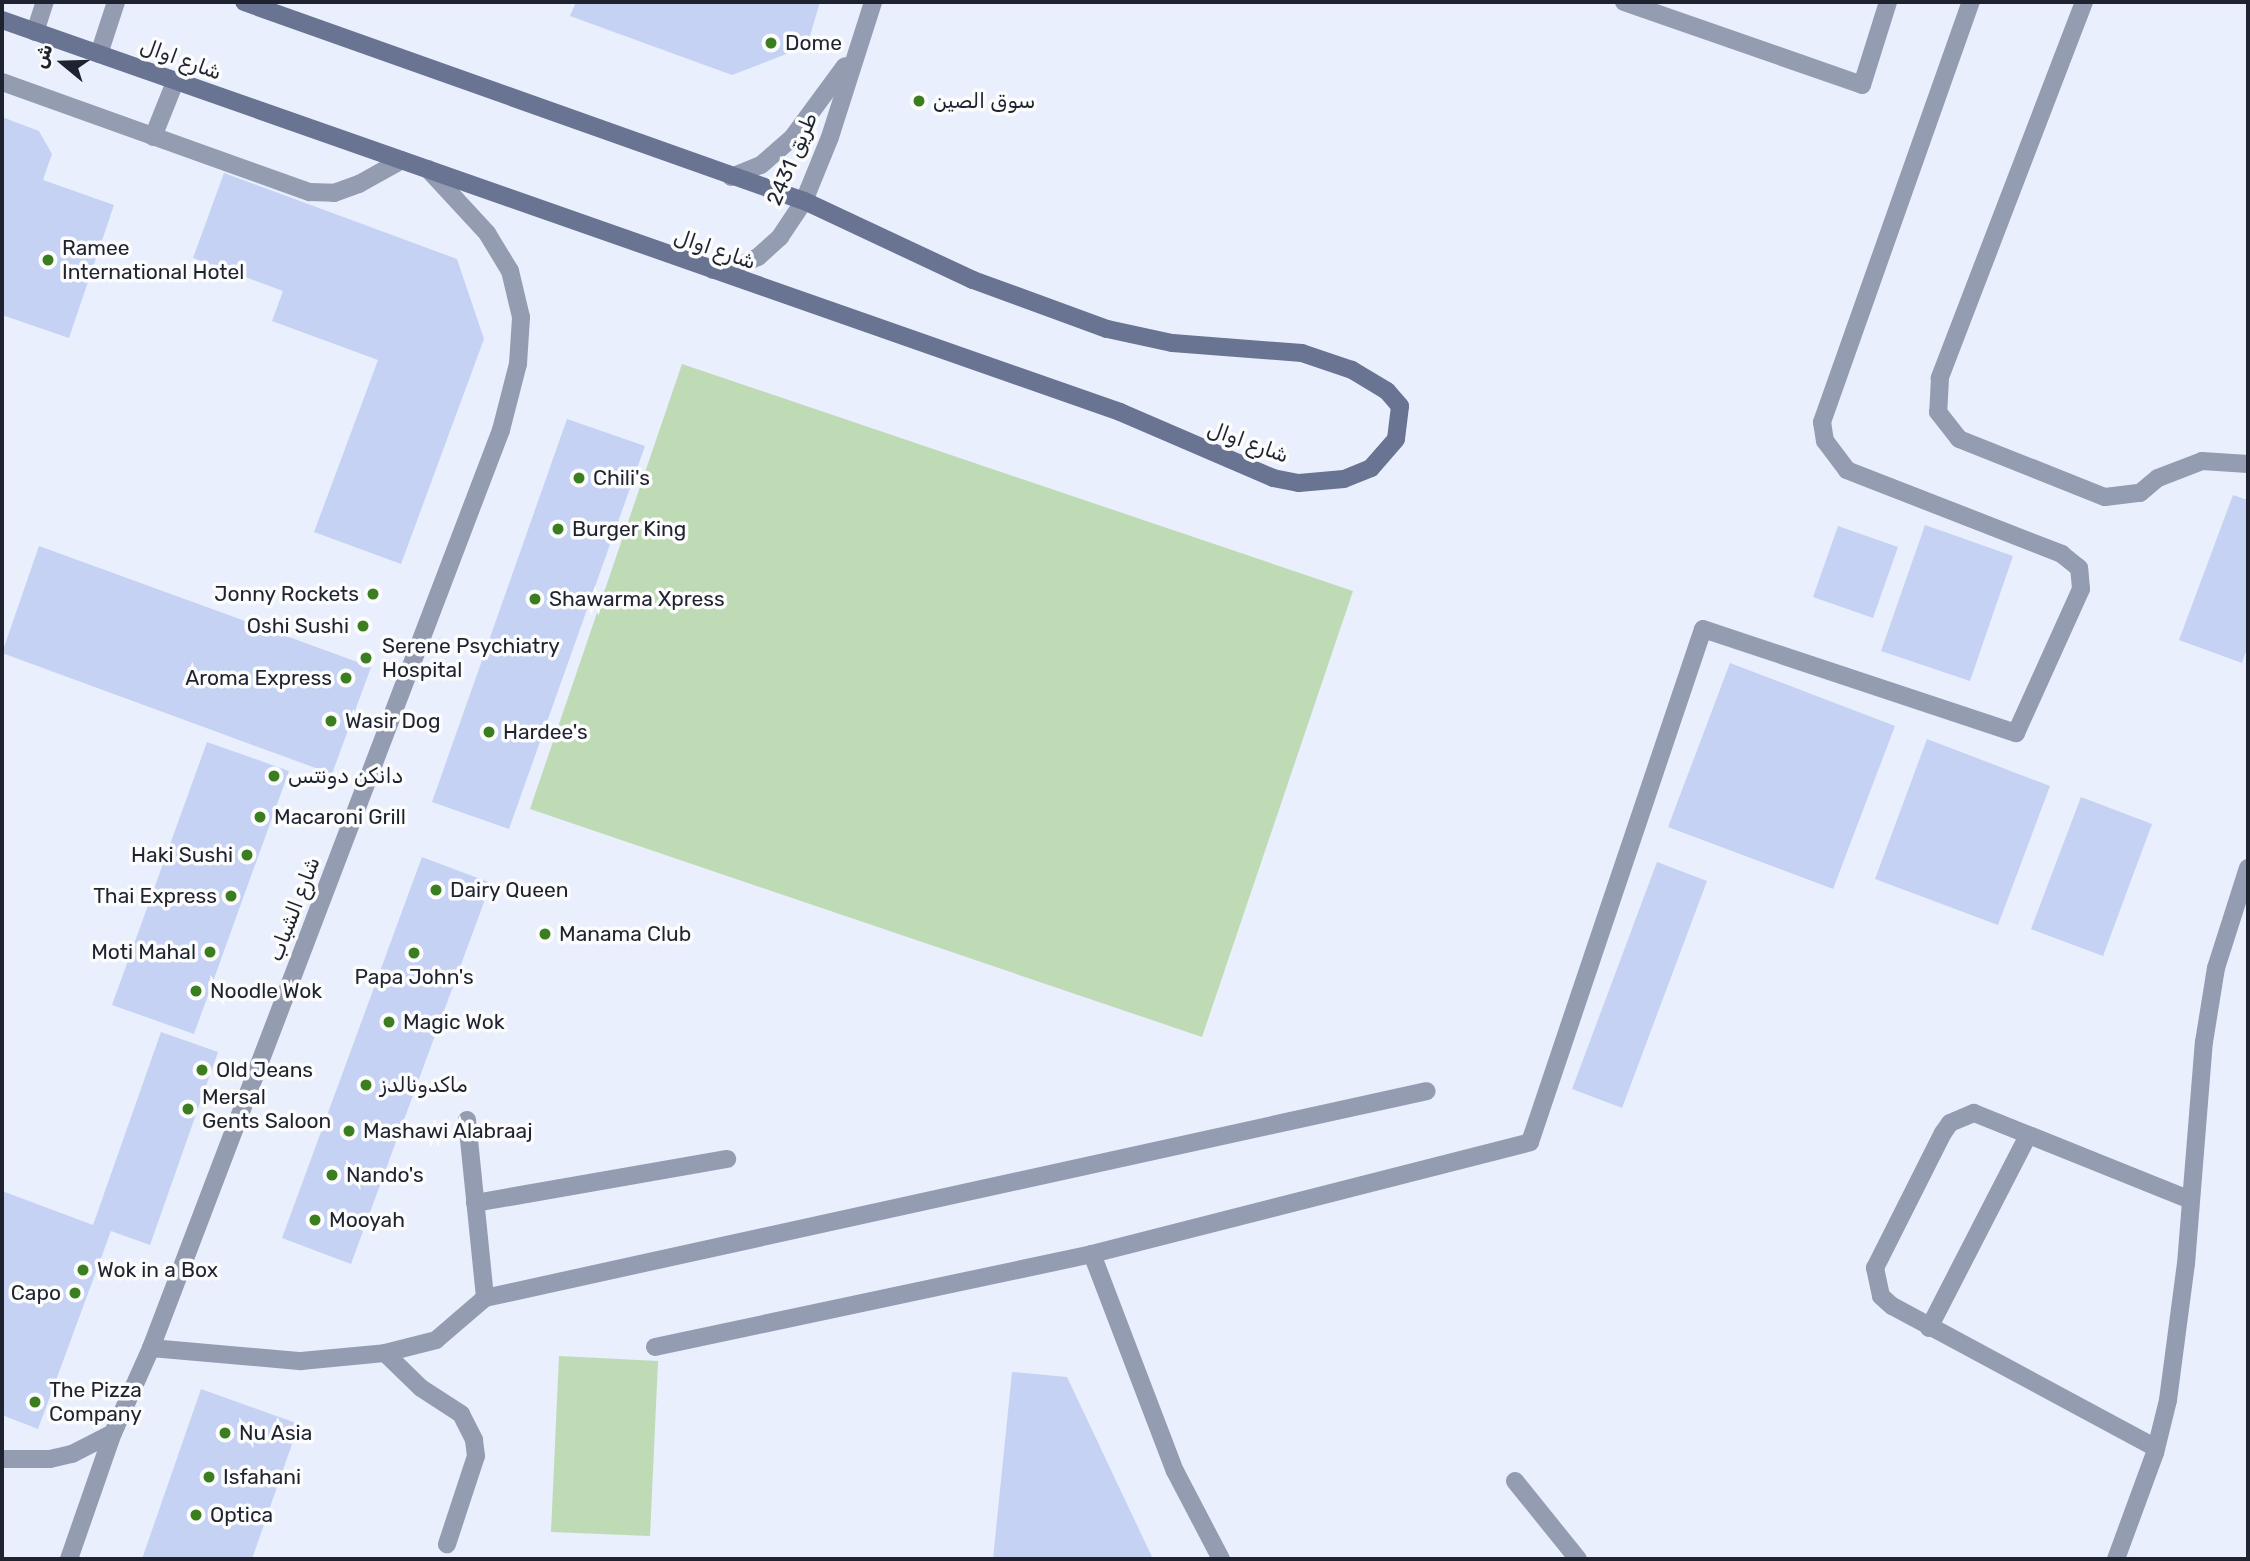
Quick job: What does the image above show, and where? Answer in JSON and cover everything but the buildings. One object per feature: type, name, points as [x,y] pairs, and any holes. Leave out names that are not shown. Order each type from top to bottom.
[{"type":"main road","name":"شارع اوال","points":[[2,20],[428,169],[706,271],[1120,412],[1273,478],[1300,483],[1345,479],[1371,468],[1396,439],[1400,406],[1387,391],[1352,370],[1303,353],[1172,343],[1107,329],[973,280],[804,201],[730,177],[244,2]]},
{"type":"street","points":[[35,32],[45,2]]},
{"type":"street","points":[[99,54],[116,2]]},
{"type":"street","name":"طريق 2431","points":[[706,271],[733,269],[758,257],[780,237],[804,201],[830,137],[853,55],[873,2]]},
{"type":"street","points":[[1624,2],[1862,85],[1888,2]]},
{"type":"street","points":[[655,1347],[1092,1254],[1530,1142],[1703,629],[2016,733],[2081,589],[2079,568],[2062,554],[1847,470],[1825,441],[1822,422],[1970,2]]},
{"type":"street","points":[[2084,2],[1940,378],[1938,412],[1959,439],[2105,497],[2140,493],[2158,478],[2202,461],[2248,464]]},
{"type":"street","name":"طريق 2431","points":[[730,177],[761,165],[792,138],[853,55]]},
{"type":"street","points":[[2,82],[310,192],[334,192],[359,184],[402,160]]},
{"type":"street","points":[[153,136],[175,82]]},
{"type":"street","name":"شارع الشباب","points":[[69,1559],[113,1433],[151,1349],[501,430],[519,364],[521,317],[510,271],[487,233],[428,169]]},
{"type":"street","points":[[2116,1559],[2156,1448],[2179,1328],[2208,1017],[2216,968],[2243,898],[2248,868]]},
{"type":"street","points":[[151,1349],[301,1361],[385,1353],[436,1340],[485,1298],[1427,1091]]},
{"type":"street","points":[[2156,1448],[1929,1328],[1881,1296],[1875,1282],[1879,1254],[1950,1122],[1975,1113],[2190,1199]]},
{"type":"street","points":[[467,1120],[485,1298]]},
{"type":"street","points":[[1929,1328],[2028,1135]]},
{"type":"street","points":[[475,1203],[727,1159]]},
{"type":"street","points":[[1092,1254],[1175,1471],[1221,1559]]},
{"type":"street","points":[[385,1353],[421,1388],[461,1415],[474,1440],[475,1456],[447,1544]]},
{"type":"street","points":[[2,1459],[38,1460],[72,1454],[113,1433]]},
{"type":"street","points":[[1515,1481],[1578,1559]]},
{"type":"green space","points":[[682,364],[1353,591],[1202,1037],[530,809]]},
{"type":"green space","points":[[559,1356],[658,1361],[650,1536],[551,1532]]},
{"type":"place","name":"Dome","points":[[771,43]]},
{"type":"place","name":"سوق الصين","points":[[919,101]]},
{"type":"place","name":"Ramee International Hotel","points":[[48,260]]},
{"type":"place","name":"Chili's","points":[[579,478]]},
{"type":"place","name":"Burger King","points":[[558,529]]},
{"type":"place","name":"Jonny Rockets","points":[[373,594]]},
{"type":"place","name":"Shawarma Xpress","points":[[535,599]]},
{"type":"place","name":"Oshi Sushi","points":[[363,626]]},
{"type":"place","name":"Serene Psychiatry Hospital","points":[[366,658]]},
{"type":"place","name":"Aroma Express","points":[[346,678]]},
{"type":"place","name":"Wasir Dog","points":[[331,721]]},
{"type":"place","name":"Hardee's","points":[[489,732]]},
{"type":"place","name":"دانكن دونتس","points":[[274,776]]},
{"type":"place","name":"Macaroni Grill","points":[[260,817]]},
{"type":"place","name":"Haki Sushi","points":[[247,855]]},
{"type":"place","name":"Dairy Queen","points":[[436,890]]},
{"type":"place","name":"Thai Express","points":[[231,896]]},
{"type":"place","name":"Manama Club","points":[[545,934]]},
{"type":"place","name":"Moti Mahal","points":[[210,952]]},
{"type":"place","name":"Papa John's","points":[[414,953]]},
{"type":"place","name":"Noodle Wok","points":[[196,991]]},
{"type":"place","name":"Magic Wok","points":[[389,1022]]},
{"type":"place","name":"Old Jeans","points":[[202,1070]]},
{"type":"place","name":"ماكدونالدز","points":[[366,1085]]},
{"type":"place","name":"Mersal Gents Saloon","points":[[188,1109]]},
{"type":"place","name":"Mashawi Alabraaj","points":[[349,1131]]},
{"type":"place","name":"Nando's","points":[[332,1175]]},
{"type":"place","name":"Mooyah","points":[[315,1220]]},
{"type":"place","name":"Wok in a Box","points":[[83,1270]]},
{"type":"place","name":"Capo","points":[[75,1293]]},
{"type":"place","name":"The Pizza Company","points":[[35,1402]]},
{"type":"place","name":"Nu Asia","points":[[225,1433]]},
{"type":"place","name":"Isfahani","points":[[209,1477]]},
{"type":"place","name":"Optica","points":[[196,1515]]}]
